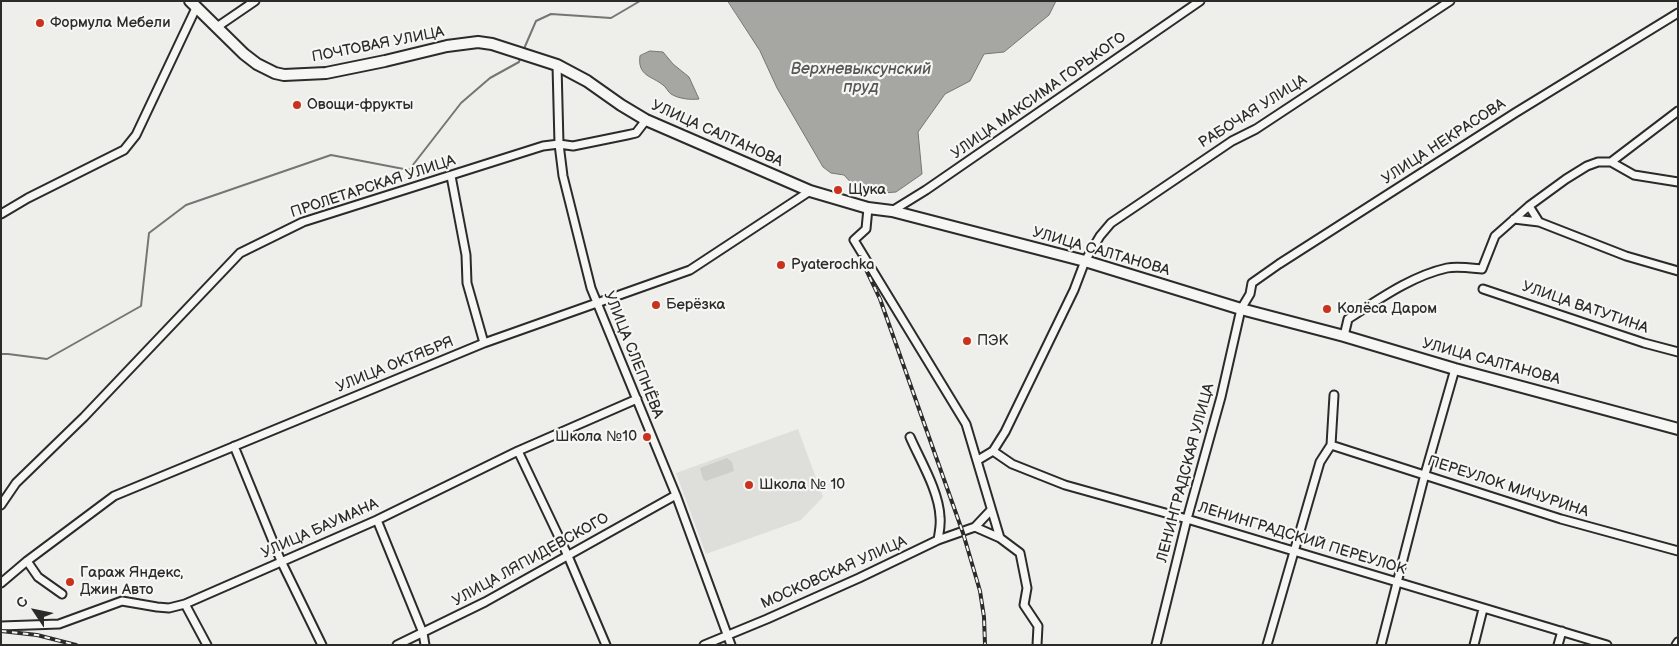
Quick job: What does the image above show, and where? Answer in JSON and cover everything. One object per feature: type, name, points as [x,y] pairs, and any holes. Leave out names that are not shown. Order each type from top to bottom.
[{"type":"main road","name":"ПОЧТОВАЯ УЛИЦА","points":[[193,5],[256,64],[267,70],[284,75],[326,73],[478,42],[508,48],[536,58]]},
{"type":"main road","name":"УЛИЦА САЛТАНОВА","points":[[536,58],[557,65],[588,81],[621,105],[646,120],[810,191],[868,208],[892,212],[1085,261],[1241,309],[1678,429]]},
{"type":"street","points":[[216,27],[255,1]]},
{"type":"street","name":"УЛИЦА МАКСИМА ГОРЬКОГО","points":[[892,212],[1200,1]]},
{"type":"street","name":"РАБОЧАЯ УЛИЦА","points":[[993,451],[1074,290],[1085,261],[1100,236],[1111,223],[1232,141],[1256,129],[1450,1]]},
{"type":"street","points":[[1,214],[28,198],[124,150],[131,144],[193,5]]},
{"type":"street","name":"УЛИЦА НЕКРАСОВА","points":[[1241,309],[1250,294],[1252,283],[1279,264],[1515,113],[1678,13]]},
{"type":"street","name":"УЛИЦА СЛЕПНЁВА","points":[[557,65],[559,144],[563,176],[570,211],[596,302],[676,495],[731,645]]},
{"type":"street","points":[[1611,162],[1678,111]]},
{"type":"street","name":"ПРОЛЕТАРСКАЯ УЛИЦА","points":[[1,505],[16,483],[84,417],[240,253],[303,222],[525,151],[559,144],[573,146],[627,135],[636,132],[646,120]]},
{"type":"street","points":[[1344,336],[1348,319],[1383,297],[1424,276],[1449,267],[1482,269],[1495,236],[1529,206],[1587,166],[1598,162],[1611,162],[1634,175],[1678,182]]},
{"type":"street","points":[[451,176],[466,255],[467,283],[484,343]]},
{"type":"street","name":"УЛИЦА ОКТЯБРЯ","points":[[1,583],[27,561],[114,496],[484,343],[690,270],[810,191]]},
{"type":"street","points":[[1529,206],[1539,222]]},
{"type":"street","points":[[868,208],[866,229],[854,240],[966,424],[978,460],[990,510],[1000,538]]},
{"type":"street","points":[[1514,219],[1539,222],[1626,256],[1678,271]]},
{"type":"street","name":"УЛИЦА ВАТУТИНА","points":[[1484,289],[1644,343],[1678,352]]},
{"type":"street","name":"ЛЕНИНГРАДСКАЯ УЛИЦА","points":[[1156,645],[1187,519],[1221,397],[1241,309]]},
{"type":"street","points":[[1381,645],[1425,474],[1455,368]]},
{"type":"street","points":[[1267,645],[1320,462],[1331,445],[1334,394]]},
{"type":"street","name":"УЛИЦА БАУМАНА","points":[[1,626],[59,624],[122,601],[169,608],[185,604],[377,520],[518,451],[637,399]]},
{"type":"street","points":[[910,437],[935,493],[940,518],[938,540]]},
{"type":"street","name":"ПЕРЕУЛОК МИЧУРИНА","points":[[1331,445],[1561,519],[1678,552]]},
{"type":"street","points":[[234,446],[281,562],[322,645]]},
{"type":"street","points":[[518,451],[568,556],[606,645]]},
{"type":"street","points":[[978,460],[993,451]]},
{"type":"street","name":"ЛЕНИНГРАДСКИЙ ПЕРЕУЛОК","points":[[993,451],[1012,464],[1065,485],[1187,519],[1607,645]]},
{"type":"street","name":"УЛИЦА ЛЯПИДЕВСКОГО","points":[[397,645],[485,602],[676,495]]},
{"type":"street","points":[[990,510],[975,527],[1000,538],[1020,553],[1027,588],[1024,605],[1038,626],[1037,645]]},
{"type":"street","points":[[377,520],[423,633],[425,645]]},
{"type":"street","name":"МОСКОВСКАЯ УЛИЦА","points":[[704,645],[767,619],[938,540],[975,527]]},
{"type":"street","points":[[27,561],[38,577],[62,594]]},
{"type":"street","points":[[185,604],[207,645]]},
{"type":"street","points":[[1474,645],[1483,609]]},
{"type":"street","points":[[1558,645],[1562,631]]},
{"type":"shaded area","name":"Школа № 10","points":[[798,429],[823,497],[801,520],[706,554],[676,473]]},
{"type":"shaded area","points":[[727,458],[732,462],[734,471],[706,481],[703,479],[700,468]]},
{"type":"water","name":"Верхневыксунский пруд","points":[[728,1],[1056,1],[1049,15],[1004,52],[984,54],[970,81],[945,94],[918,132],[922,174],[896,192],[870,194],[855,187],[844,175],[831,173],[823,167],[777,88],[760,51]]},
{"type":"water","points":[[650,51],[663,52],[673,64],[689,77],[699,99],[685,99],[674,96],[663,85],[646,75],[641,68],[640,56]]},
{"type":"waterway","points":[[523,51],[536,21],[551,14],[611,18],[640,1]]},
{"type":"waterway","points":[[1,354],[47,359],[141,306],[149,233],[186,205],[331,155],[409,170],[461,103],[490,78],[519,62],[520,58]]},
{"type":"railway","points":[[860,257],[880,299],[963,533],[980,591],[984,617],[985,645]]},
{"type":"railway","points":[[1,631],[37,635],[76,645]]},
{"type":"place","name":"Формула Мебели","points":[[40,23]]},
{"type":"place","name":"Овощи-фрукты","points":[[297,105]]},
{"type":"place","name":"Щука","points":[[838,190]]},
{"type":"place","name":"Pyaterochka","points":[[781,265]]},
{"type":"place","name":"Берёзка","points":[[656,305]]},
{"type":"place","name":"Колёса Даром","points":[[1327,309]]},
{"type":"place","name":"ПЭК","points":[[967,341]]},
{"type":"place","name":"Школа №10","points":[[647,437]]},
{"type":"place","name":"Школа № 10","points":[[749,485]]},
{"type":"place","name":"Гараж Яндекс, Джин Авто","points":[[70,582]]}]
